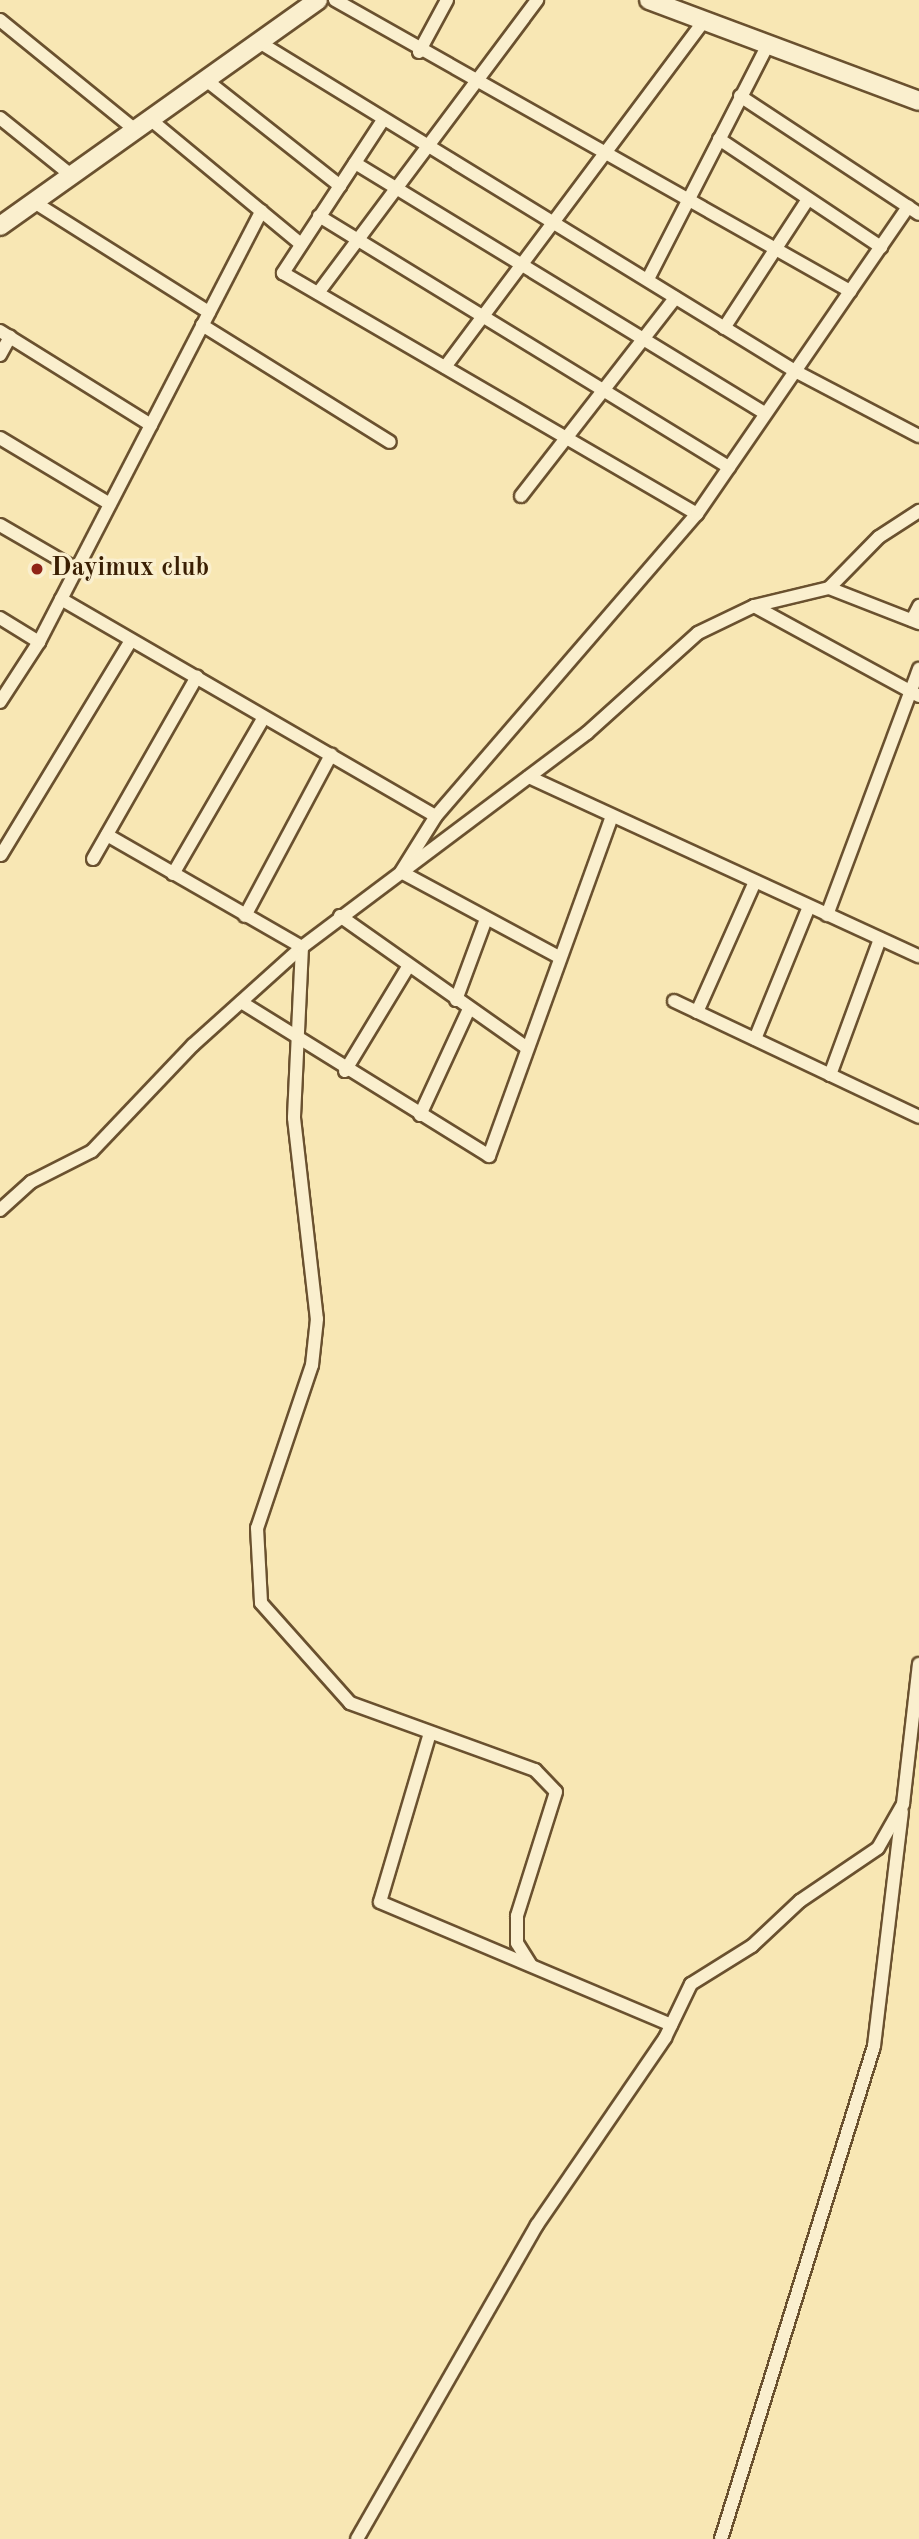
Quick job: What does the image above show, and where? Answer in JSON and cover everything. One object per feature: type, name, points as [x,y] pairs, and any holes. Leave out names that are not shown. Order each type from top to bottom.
[{"type":"street","points":[[2,221],[151,120],[318,0]]},
{"type":"street","points":[[335,0],[419,52],[603,156],[850,291]]},
{"type":"street","points":[[419,52],[447,0]]},
{"type":"street","points":[[318,293],[537,0]]},
{"type":"street","points":[[649,0],[919,101]]},
{"type":"street","points":[[0,20],[134,129]]},
{"type":"street","points":[[445,368],[704,21]]},
{"type":"street","points":[[259,42],[426,148],[648,279],[795,371],[919,436]]},
{"type":"street","points":[[648,279],[768,44]]},
{"type":"street","points":[[206,80],[340,186]]},
{"type":"street","points":[[401,872],[436,816],[697,514],[881,247],[914,211],[740,96]]},
{"type":"street","points":[[0,118],[71,175]]},
{"type":"street","points":[[151,120],[301,244]]},
{"type":"street","points":[[383,120],[283,273],[697,514]]},
{"type":"street","points":[[719,139],[881,247]]},
{"type":"street","points":[[355,163],[524,262],[765,413]]},
{"type":"street","points":[[724,328],[808,199]]},
{"type":"street","points":[[34,201],[209,312]]},
{"type":"street","points":[[0,702],[39,642],[261,211]]},
{"type":"street","points":[[320,216],[729,467]]},
{"type":"street","points":[[521,496],[601,389],[676,298]]},
{"type":"street","points":[[202,325],[390,442]]},
{"type":"street","points":[[0,355],[5,334],[151,425]]},
{"type":"street","points":[[0,438],[110,504]]},
{"type":"street","points":[[0,1210],[31,1182],[92,1152],[241,1002],[302,947],[529,777],[698,633],[754,606],[829,589],[879,537],[919,511]]},
{"type":"street","points":[[0,525],[76,569]]},
{"type":"street","points":[[829,589],[916,622],[919,606]]},
{"type":"street","points":[[61,599],[436,816]]},
{"type":"street","points":[[754,606],[915,694]]},
{"type":"street","points":[[0,618],[39,642]]},
{"type":"street","points":[[1,855],[131,640]]},
{"type":"street","points":[[827,915],[915,694],[919,669]]},
{"type":"street","points":[[93,859],[197,677]]},
{"type":"street","points":[[173,874],[264,717]]},
{"type":"street","points":[[244,916],[331,755]]},
{"type":"street","points":[[529,777],[808,907],[918,953]]},
{"type":"street","points":[[241,1002],[295,1040],[489,1156],[612,817]]},
{"type":"street","points":[[107,835],[302,947]]},
{"type":"street","points":[[401,872],[559,957]]},
{"type":"street","points":[[697,1012],[755,882]]},
{"type":"street","points":[[755,1039],[808,907]]},
{"type":"street","points":[[340,916],[408,967],[527,1048]]},
{"type":"street","points":[[456,1000],[486,919]]},
{"type":"street","points":[[830,1075],[880,939]]},
{"type":"street","points":[[302,947],[295,1040],[301,1217],[317,1319],[312,1365],[257,1528],[261,1603],[349,1703],[535,1770],[556,1792],[517,1916],[517,1943],[531,1965]]},
{"type":"street","points":[[345,1071],[408,967]]},
{"type":"street","points":[[674,1002],[919,1117]]},
{"type":"street","points":[[419,1115],[469,1009]]},
{"type":"street","points":[[720,2539],[874,2046],[919,1664]]},
{"type":"street","points":[[430,1733],[380,1902],[671,2025]]},
{"type":"street","points":[[356,2539],[537,2225],[671,2025],[691,1984],[878,1848],[903,1804]]},
{"type":"place","name":"Dayimux club","points":[[37,569]]}]
